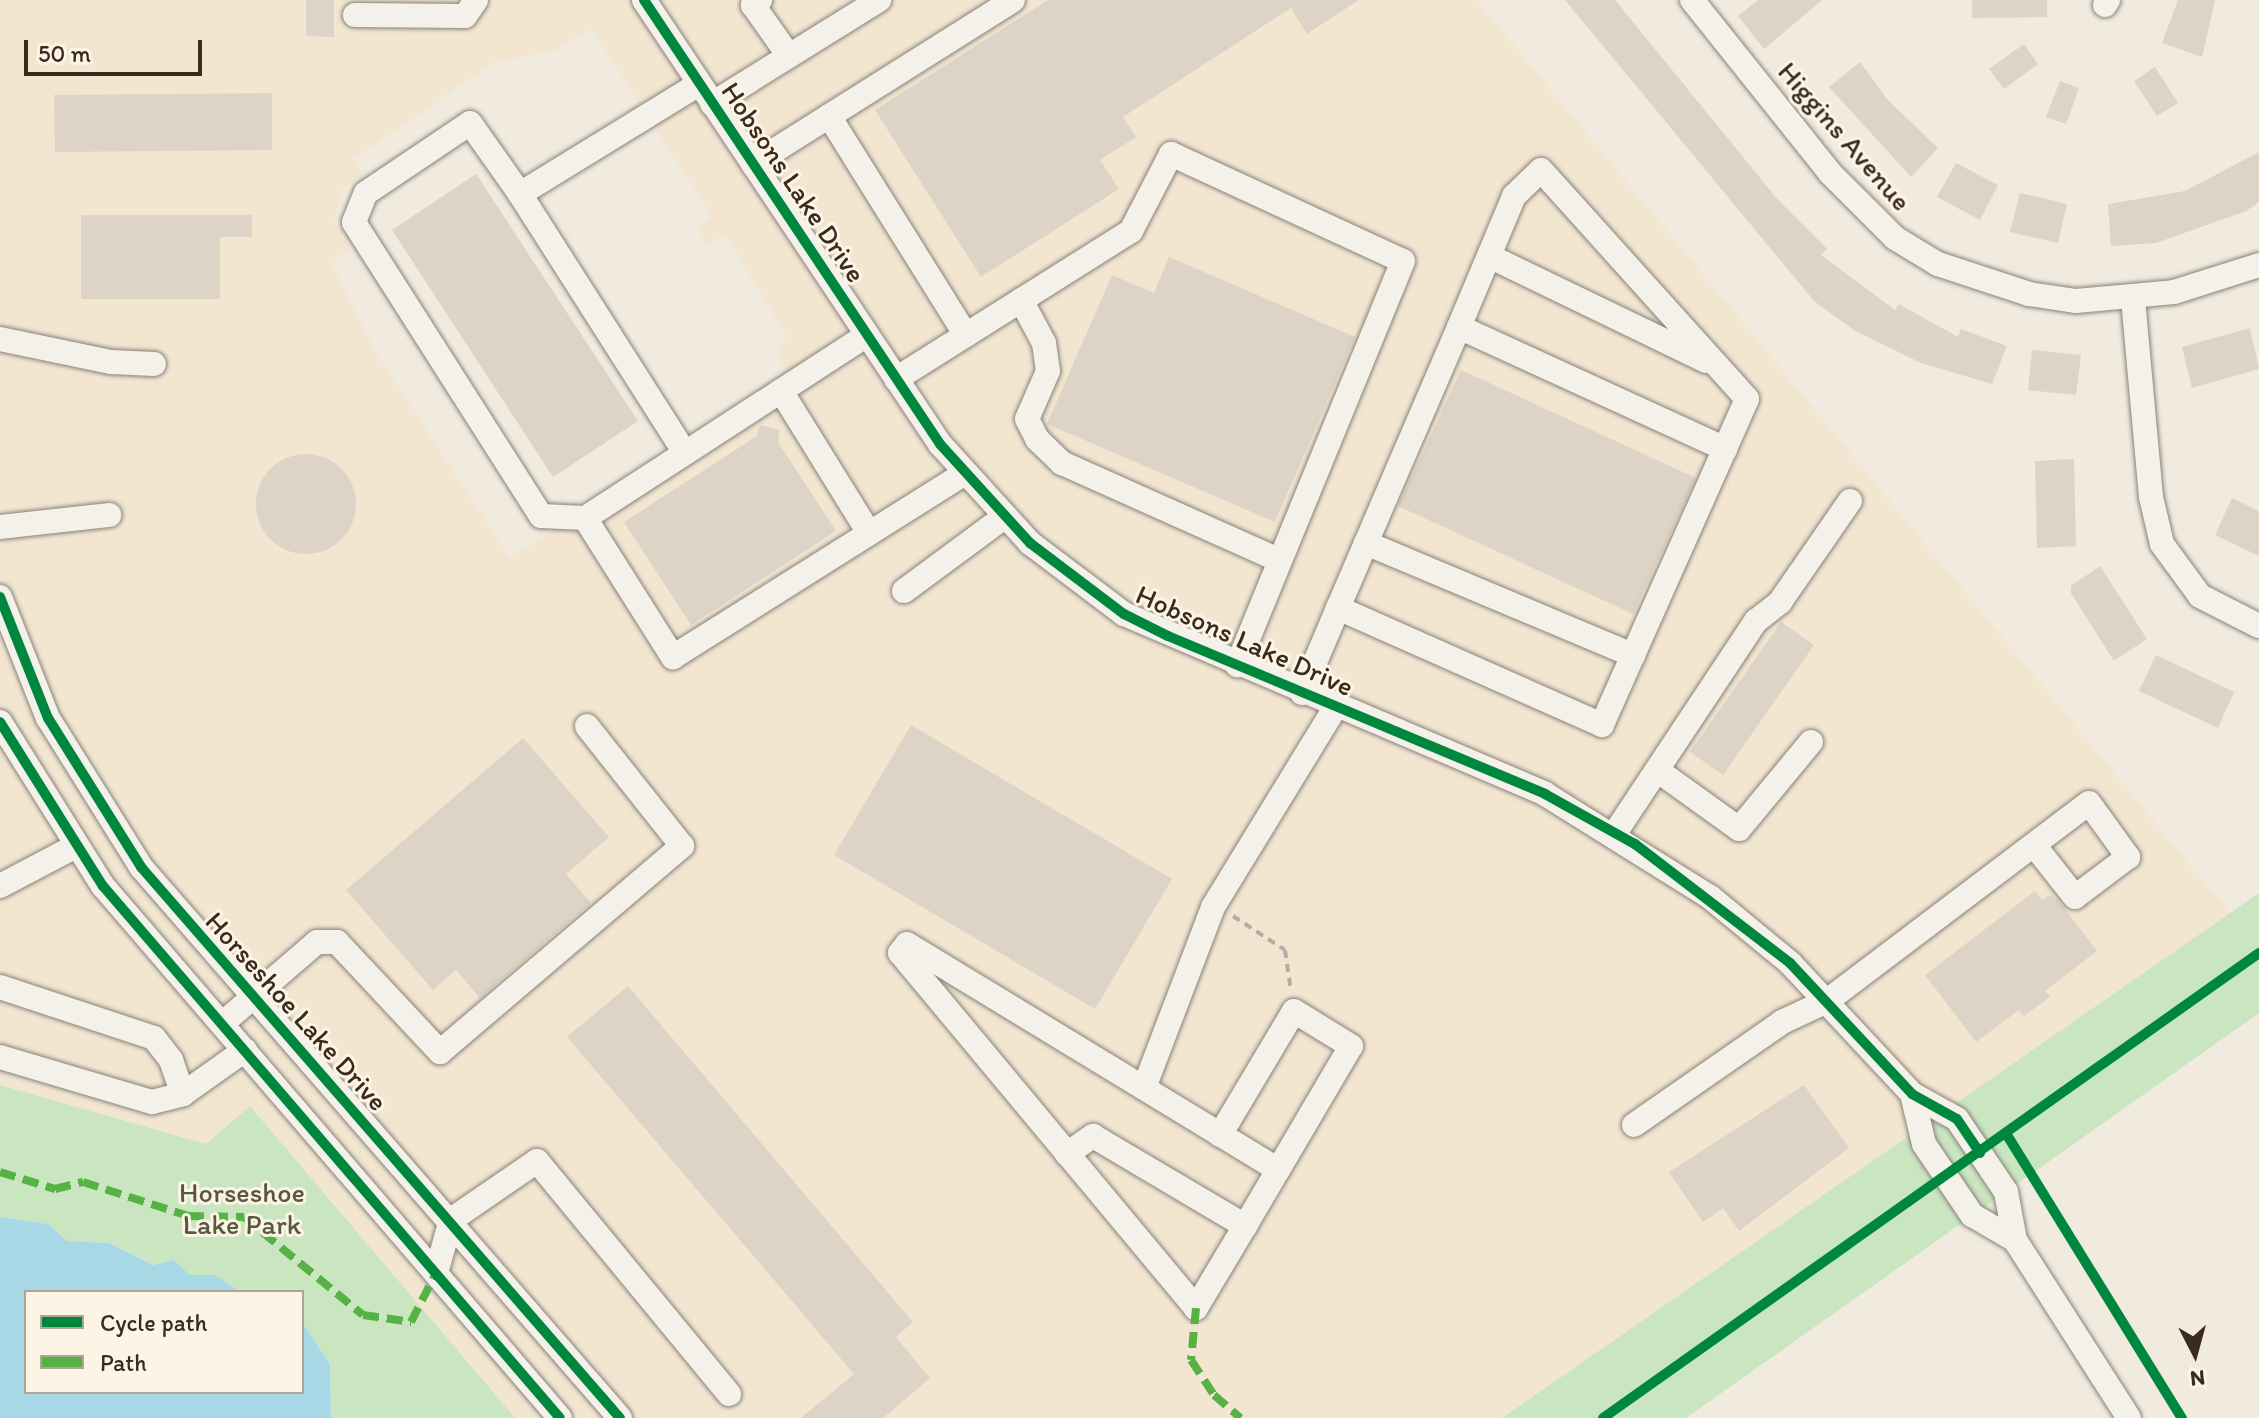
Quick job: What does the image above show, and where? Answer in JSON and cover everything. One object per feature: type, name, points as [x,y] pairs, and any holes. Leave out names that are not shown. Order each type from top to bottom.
[{"type":"street","points":[[355,15],[465,16],[476,0]]},
{"type":"street","name":"Hobsons Lake Drive","points":[[644,0],[896,379],[965,473],[1004,517],[1076,582],[1124,614],[1302,693],[1545,794],[1615,833],[1710,897],[1827,1001],[1912,1094],[1957,1119],[2006,1192],[2015,1240],[2129,1418]]},
{"type":"street","points":[[760,0],[753,5],[789,56]]},
{"type":"street","points":[[753,164],[1013,0]]},
{"type":"street","name":"Higgins Avenue","points":[[1692,0],[1830,173],[1895,238],[1938,264],[2029,294],[2076,301],[2133,299],[2217,282],[2259,265]]},
{"type":"street","points":[[520,194],[706,94],[789,56],[869,3]]},
{"type":"street","points":[[829,116],[966,335]]},
{"type":"street","points":[[685,453],[520,194],[470,123],[366,193],[354,222],[541,516],[585,518],[867,335]]},
{"type":"street","points":[[896,379],[1131,231],[1171,154],[1403,261],[1237,665]]},
{"type":"street","points":[[1302,693],[1338,608],[1459,327],[1514,196],[1541,170],[1747,399],[1602,725],[1338,608]]},
{"type":"street","points":[[1489,256],[1717,366]]},
{"type":"street","points":[[2133,299],[2152,505],[2162,544],[2200,596],[2259,626]]},
{"type":"street","points":[[1021,300],[1044,343],[1048,371],[1027,419],[1037,439],[1062,463],[1279,560]]},
{"type":"street","points":[[1459,327],[1725,449]]},
{"type":"street","points":[[0,339],[111,362],[154,364]]},
{"type":"street","points":[[781,391],[869,533]]},
{"type":"street","points":[[585,518],[673,657],[965,473]]},
{"type":"street","points":[[1615,833],[1756,621],[1780,602],[1850,501]]},
{"type":"street","points":[[0,527],[109,515]]},
{"type":"street","points":[[904,591],[1004,517]]},
{"type":"street","points":[[1366,543],[1633,655]]},
{"type":"street","name":"Horseshoe Lake Drive","points":[[0,597],[10,668],[108,819],[177,913],[451,1220],[620,1418]]},
{"type":"street","points":[[1144,1088],[1213,907],[1336,706]]},
{"type":"street","points":[[0,722],[103,886],[560,1418]]},
{"type":"street","points":[[223,1023],[317,942],[337,942],[440,1052],[682,846],[587,726]]},
{"type":"street","points":[[1657,770],[1739,829],[1811,742]]},
{"type":"street","points":[[1634,1125],[1782,1022],[1827,1001],[2034,845]]},
{"type":"street","points":[[1,889],[76,846]]},
{"type":"street","points":[[1220,1135],[1294,1011],[1351,1046],[1278,1170],[1245,1226],[1196,1308],[900,953],[907,944],[1144,1088],[1220,1135],[1278,1170]]},
{"type":"street","points":[[0,987],[154,1038],[171,1060],[183,1094]]},
{"type":"street","points":[[0,1057],[152,1102],[183,1094],[245,1050]]},
{"type":"street","name":"Hobsons Lake Drive","points":[[1912,1094],[1924,1144],[1972,1215],[2015,1240]]},
{"type":"street","points":[[1067,1154],[1093,1136],[1245,1226]]},
{"type":"street","points":[[436,1273],[451,1220],[537,1161],[729,1394]]},
{"type":"path","points":[[1213,907],[1285,950],[1294,1011]]},
{"type":"shaded area","points":[[0,0],[1477,0],[2231,914],[1502,1418],[515,1418],[250,1107],[206,1144],[0,1085]],"holes":[[[591,29],[712,217],[697,229],[708,246],[725,235],[787,337],[775,352],[794,381],[510,557],[375,351],[331,263],[350,250],[334,220],[343,190],[363,174],[353,160],[495,62],[552,52]]]},
{"type":"green space","points":[[2259,893],[2259,1013],[1686,1418],[1502,1418]]},
{"type":"green space","name":"Horseshoe Lake Park","points":[[0,1085],[206,1144],[250,1106],[515,1418],[331,1418],[330,1364],[304,1325],[304,1290],[237,1290],[215,1275],[190,1275],[168,1261],[153,1265],[109,1243],[67,1241],[48,1224],[0,1217]]},
{"type":"water","points":[[0,1217],[48,1224],[67,1241],[109,1243],[153,1265],[173,1260],[190,1275],[215,1275],[237,1290],[24,1290],[24,1394],[304,1394],[304,1325],[330,1364],[331,1418],[0,1418]]},
{"type":"building","points":[[306,0],[334,0],[334,37],[306,36]]},
{"type":"building","points":[[1048,0],[1359,0],[1307,34],[1291,8],[1123,117],[1136,137],[1100,160],[1119,189],[981,277],[875,110]]},
{"type":"building","points":[[1565,0],[1615,0],[1778,200],[1827,249],[1821,255],[1895,310],[1899,304],[1958,337],[1961,329],[2007,346],[1992,384],[1921,363],[1854,330],[1814,301]]},
{"type":"building","points":[[1758,0],[1822,0],[1764,49],[1738,16]]},
{"type":"building","points":[[1972,0],[2047,0],[2047,17],[1972,18]]},
{"type":"building","points":[[2178,0],[2215,0],[2202,57],[2162,43]]},
{"type":"building","points":[[2024,44],[2038,64],[2004,89],[1989,69]]},
{"type":"building","points":[[1860,62],[1888,100],[1938,148],[1911,177],[1829,87]]},
{"type":"building","points":[[2155,67],[2178,103],[2157,116],[2134,81]]},
{"type":"building","points":[[2060,81],[2079,88],[2066,124],[2046,117]]},
{"type":"building","points":[[272,93],[272,150],[55,152],[54,95]]},
{"type":"building","points":[[2259,152],[2259,202],[2246,211],[2156,243],[2111,246],[2108,204],[2185,191]]},
{"type":"building","points":[[1956,163],[1998,185],[1980,220],[1937,197]]},
{"type":"building","points":[[476,174],[638,421],[553,477],[392,230]]},
{"type":"building","points":[[2020,193],[2067,204],[2058,243],[2010,232]]},
{"type":"building","points":[[81,215],[252,215],[252,237],[220,237],[220,299],[81,299]]},
{"type":"building","points":[[1169,257],[1355,337],[1275,522],[1047,424],[1112,275],[1154,293]]},
{"type":"building","points":[[2250,328],[2259,369],[2192,388],[2182,347]]},
{"type":"building","points":[[2032,350],[2081,355],[2076,395],[2028,390]]},
{"type":"building","points":[[1461,370],[1696,478],[1633,614],[1398,506]]},
{"type":"building","points":[[760,425],[780,430],[778,442],[836,531],[691,625],[624,522],[757,436]]},
{"type":"building","points":[[306,454],[325,457],[342,468],[353,485],[356,504],[353,523],[342,540],[325,551],[306,554],[287,551],[270,540],[259,523],[256,504],[259,485],[270,468],[287,457]]},
{"type":"building","points":[[2074,459],[2076,546],[2037,548],[2035,461]]},
{"type":"building","points":[[2232,498],[2259,511],[2259,556],[2215,535]]},
{"type":"building","points":[[2100,566],[2147,639],[2114,661],[2071,593],[2071,586]]},
{"type":"building","points":[[1781,622],[1814,645],[1723,775],[1690,752]]},
{"type":"building","points":[[2156,655],[2234,692],[2218,728],[2139,691]]},
{"type":"building","points":[[911,725],[1172,879],[1095,1009],[834,855]]},
{"type":"building","points":[[523,738],[609,837],[566,874],[591,903],[480,998],[456,970],[433,990],[346,890]]},
{"type":"building","points":[[2035,891],[2042,900],[2050,895],[2058,900],[2097,951],[2045,991],[2050,997],[2024,1016],[2019,1010],[1976,1042],[1925,975]]},
{"type":"building","points":[[628,986],[913,1322],[896,1337],[930,1378],[883,1418],[801,1418],[854,1374],[567,1037]]},
{"type":"building","points":[[1804,1085],[1849,1148],[1739,1231],[1723,1208],[1703,1222],[1669,1172]]},
{"type":"marked path","points":[[0,1172],[55,1189],[83,1182],[188,1216],[244,1217],[363,1315],[411,1322],[436,1273]]},
{"type":"marked path","points":[[1196,1308],[1191,1360],[1214,1395],[1240,1418]]},
{"type":"cycle path","points":[[644,0],[940,444],[1030,543],[1124,614],[1168,636],[1545,794],[1635,844],[1790,963],[1912,1094],[1957,1119],[1980,1153]]},
{"type":"cycle path","points":[[0,597],[48,718],[141,867],[620,1418]]},
{"type":"cycle path","points":[[0,722],[103,886],[560,1418]]},
{"type":"cycle path","points":[[1603,1418],[2259,953]]},
{"type":"cycle path","points":[[2007,1135],[2182,1418]]}]
